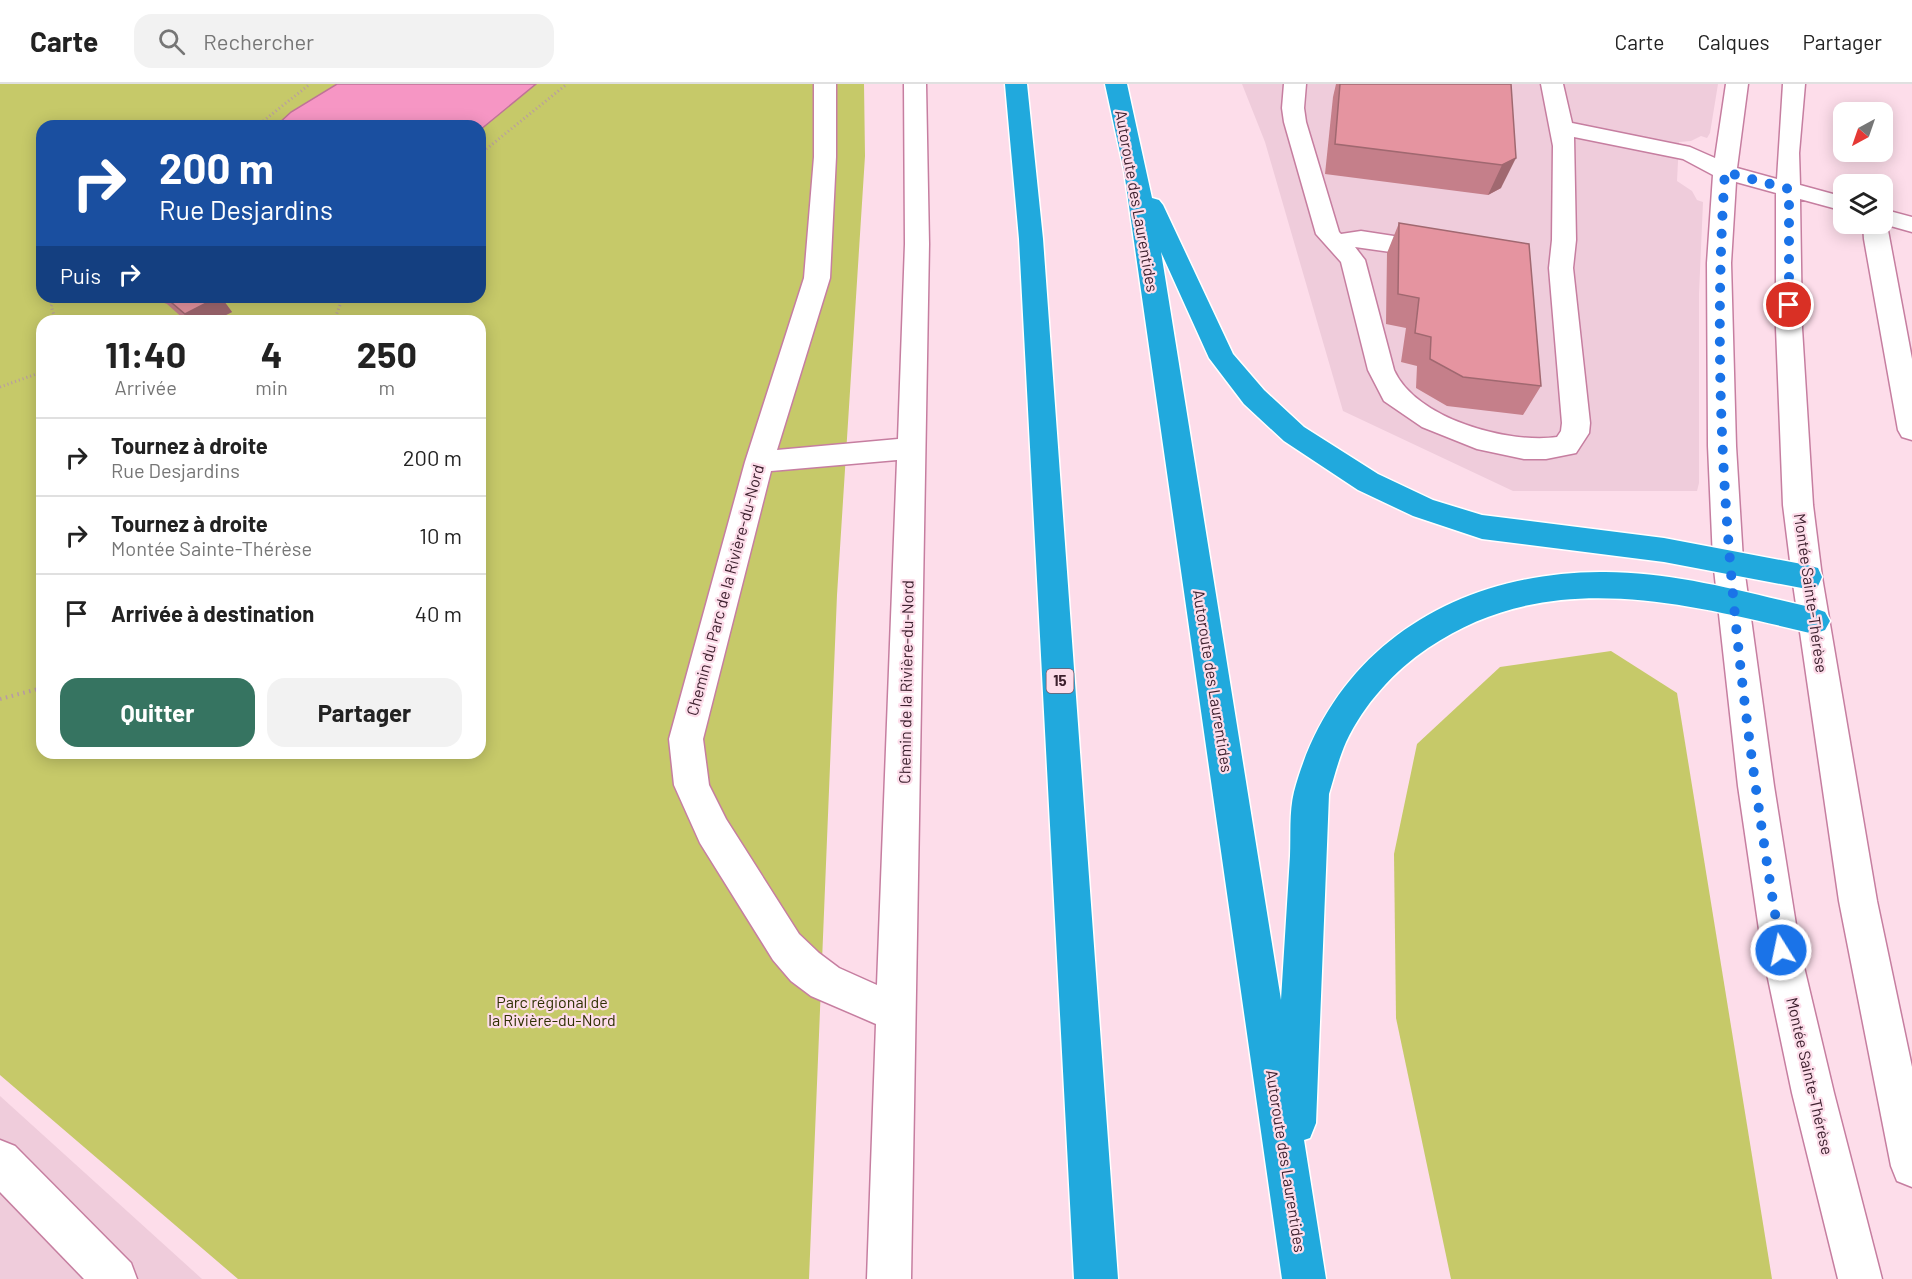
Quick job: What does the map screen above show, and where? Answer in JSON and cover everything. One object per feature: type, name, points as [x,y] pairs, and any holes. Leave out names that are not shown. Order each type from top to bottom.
[{"type":"highway","name":"15","points":[[1016,84],[1031,239],[1096,1279]]},
{"type":"highway","name":"Autoroute des Laurentides","points":[[1116,84],[1136,171],[1304,1279]]},
{"type":"highway","points":[[1136,171],[1221,358],[1254,397],[1316,450],[1392,495],[1482,527],[1728,560],[1807,577]]},
{"type":"highway","points":[[1292,1197],[1311,794],[1318,766],[1329,738],[1356,694],[1392,656],[1418,636],[1444,621],[1513,593],[1559,585],[1604,584],[1658,588],[1814,621]]},
{"type":"street","name":"Chemin du Parc de la Rivière-du-Nord","points":[[825,84],[825,157],[817,278],[759,462],[686,739],[692,785],[713,831],[786,947],[805,967],[844,992],[879,1007],[898,1012]]},
{"type":"street","name":"Chemin de la Rivière-du-Nord","points":[[889,1279],[898,1012],[917,222],[915,84]]},
{"type":"street","points":[[1295,84],[1293,108],[1295,122],[1318,208],[1328,234],[1353,260],[1381,370],[1396,397],[1443,425],[1471,437],[1524,450],[1566,446],[1575,433],[1576,423],[1551,272],[1563,137],[1552,84]]},
{"type":"street","name":"Montée Sainte-Thérèse","points":[[1737,84],[1725,172],[1719,263],[1722,446],[1728,560],[1761,818],[1781,950],[1812,1093],[1860,1279]]},
{"type":"street","name":"Montée Sainte-Thérèse","points":[[1794,84],[1788,153],[1789,328],[1798,506],[1858,901],[1912,1166]]},
{"type":"street","points":[[1563,137],[1683,172],[1725,172],[1833,201]]},
{"type":"street","points":[[1893,219],[1912,225]]},
{"type":"street","points":[[1876,234],[1912,430]]},
{"type":"street","points":[[1335,242],[1361,239],[1452,253]]},
{"type":"street","points":[[759,462],[911,448]]},
{"type":"street","points":[[0,1161],[115,1279]]},
{"type":"path","points":[[265,120],[310,84]]},
{"type":"path","points":[[486,149],[567,84]]},
{"type":"path","points":[[0,387],[36,374]]},
{"type":"path","points":[[0,699],[36,690]]},
{"type":"shaded area","points":[[337,84],[536,84],[486,125],[486,120],[282,120],[291,112]]},
{"type":"shaded area","points":[[1242,84],[1718,84],[1710,133],[1707,138],[1701,136],[1691,141],[1679,142],[1677,181],[1692,191],[1697,200],[1703,202],[1699,294],[1699,483],[1697,491],[1513,491],[1343,411],[1265,142]]},
{"type":"shaded area","points":[[0,1096],[202,1279],[0,1279]]},
{"type":"green space","name":"Parc régional de la Rivière-du-Nord","points":[[0,84],[864,84],[865,156],[837,595],[809,1279],[238,1279],[0,1075]]},
{"type":"green space","points":[[1611,651],[1677,693],[1772,1279],[1451,1279],[1396,1018],[1394,854],[1417,744],[1500,667]]},
{"type":"building","points":[[1340,84],[1511,84],[1516,158],[1502,165],[1335,144]]},
{"type":"building","points":[[1399,223],[1529,244],[1541,386],[1463,377],[1430,359],[1431,337],[1415,333],[1419,298],[1398,294]]},
{"type":"building","points":[[172,303],[206,303],[185,314]]},
{"type":"route","points":[[1781,950],[1770,883],[1728,560],[1719,324],[1719,263],[1725,172],[1789,189],[1789,305]]}]
